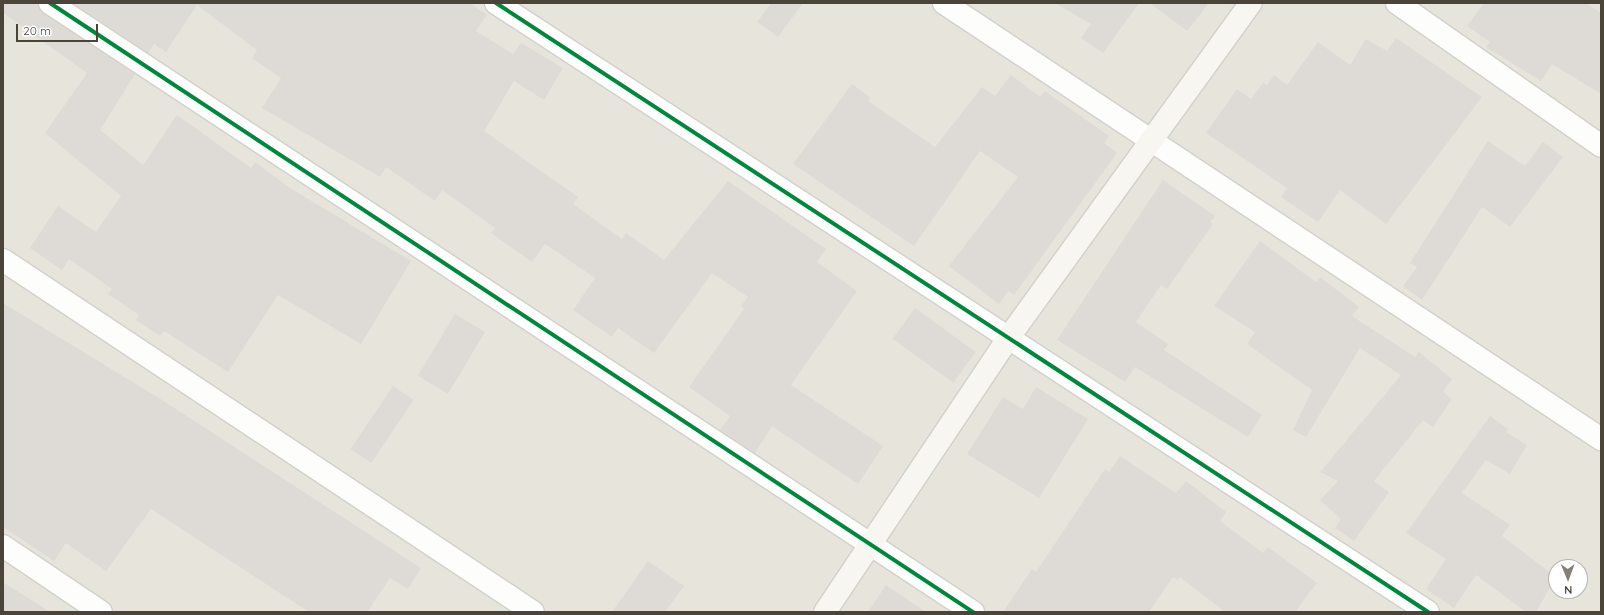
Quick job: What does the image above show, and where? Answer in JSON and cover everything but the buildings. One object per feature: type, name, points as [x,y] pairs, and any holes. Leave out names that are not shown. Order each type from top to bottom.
[{"type":"street","points":[[50,3],[973,612]]},
{"type":"street","points":[[496,3],[1428,612]]},
{"type":"street","points":[[944,3],[1601,439]]},
{"type":"street","points":[[825,612],[1009,337],[1251,3]]},
{"type":"street","points":[[1397,3],[1601,146]]},
{"type":"street","points":[[3,260],[533,612]]},
{"type":"street","points":[[3,546],[101,612]]},
{"type":"shaded area","points":[[3,3],[1601,3],[1601,612],[3,612]]},
{"type":"cycle path","points":[[50,3],[973,612]]},
{"type":"cycle path","points":[[496,3],[1428,612]]}]
